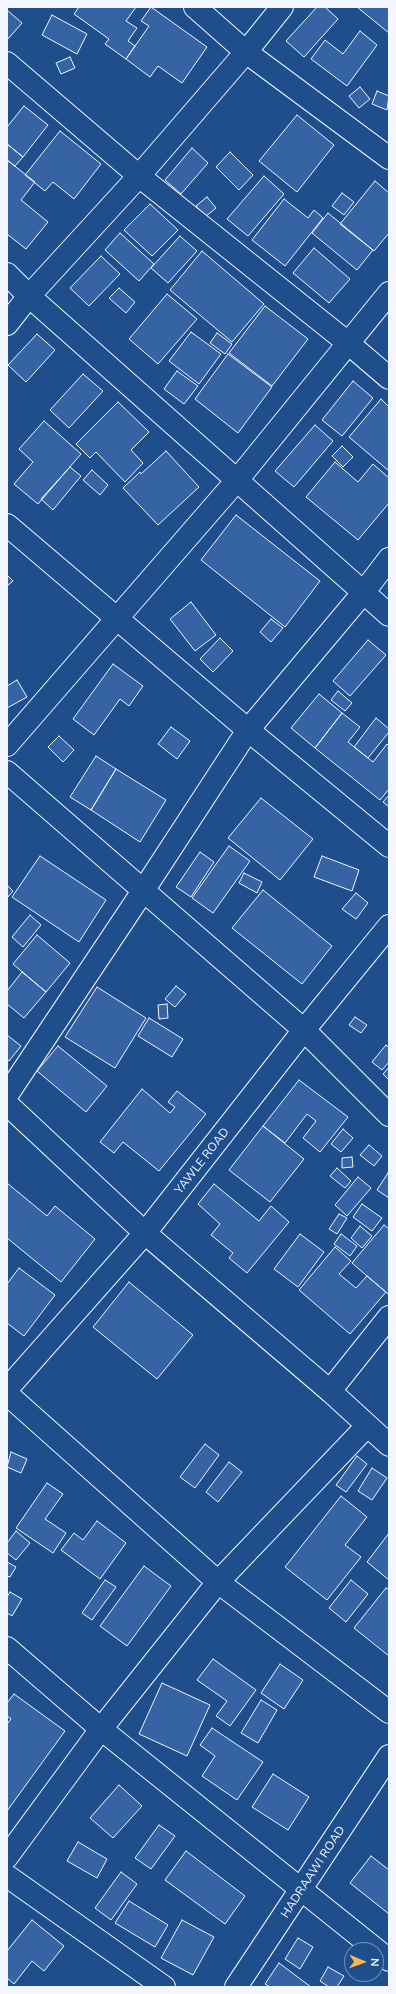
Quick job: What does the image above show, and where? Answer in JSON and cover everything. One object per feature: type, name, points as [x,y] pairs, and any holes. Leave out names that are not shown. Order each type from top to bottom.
[{"type":"main road","points":[[195,7],[246,52],[389,158]]},
{"type":"main road","points":[[7,324],[29,296],[139,176],[246,52],[282,7]]},
{"type":"main road","points":[[7,63],[139,176],[348,343],[389,378]]},
{"type":"main road","points":[[7,274],[29,296],[238,479],[389,615]]},
{"type":"main road","points":[[7,745],[238,479],[389,293]]},
{"type":"main road","points":[[7,525],[118,617],[248,730],[389,846]]},
{"type":"main road","points":[[7,1095],[144,891],[248,730],[363,593],[389,559]]},
{"type":"main road","points":[[7,772],[304,1030],[389,1115]]},
{"type":"main road","name":"YAWLE ROAD","points":[[7,1389],[145,1233],[304,1030],[389,926]]},
{"type":"main road","points":[[7,1104],[145,1233],[330,1391],[389,1445]]},
{"type":"main road","points":[[330,1391],[389,1317]]},
{"type":"main road","points":[[7,1394],[218,1582],[389,1712]]},
{"type":"main road","points":[[7,1857],[101,1730],[218,1582],[367,1426]]},
{"type":"main road","points":[[7,1648],[101,1730],[389,1960]]},
{"type":"main road","name":"HADRAAWI ROAD","points":[[236,1987],[302,1890],[389,1756]]},
{"type":"main road","points":[[7,1876],[164,1987]]},
{"type":"building","points":[[79,7],[136,7],[126,21],[137,28],[128,41],[135,46],[126,59],[105,44],[109,39],[74,14]]},
{"type":"building","points":[[151,7],[207,47],[182,83],[158,66],[150,77],[126,59],[149,26],[141,21]]},
{"type":"building","points":[[317,7],[325,7],[338,19],[304,57],[286,41]]},
{"type":"building","points":[[357,7],[389,7],[389,33]]},
{"type":"building","points":[[7,10],[22,23],[7,40]]},
{"type":"building","points":[[52,15],[87,34],[77,54],[42,35]]},
{"type":"building","points":[[360,31],[377,45],[347,86],[311,59],[325,40],[343,54]]},
{"type":"building","points":[[70,57],[75,68],[61,74],[56,63]]},
{"type":"building","points":[[360,87],[370,99],[359,108],[349,96]]},
{"type":"building","points":[[377,91],[389,96],[387,110],[372,104]]},
{"type":"building","points":[[24,106],[48,125],[23,157],[7,144],[7,127]]},
{"type":"building","points":[[297,115],[334,145],[297,192],[259,161]]},
{"type":"building","points":[[60,131],[101,164],[74,199],[53,182],[45,191],[25,175]]},
{"type":"building","points":[[7,144],[23,157],[15,166],[7,160]]},
{"type":"building","points":[[192,148],[208,163],[181,194],[165,180]]},
{"type":"building","points":[[230,152],[253,175],[239,190],[216,167]]},
{"type":"building","points":[[7,160],[35,182],[21,200],[48,222],[26,249],[7,234]]},
{"type":"building","points":[[264,176],[284,194],[248,236],[227,219]]},
{"type":"building","points":[[375,181],[389,193],[389,233],[374,251],[340,224]]},
{"type":"building","points":[[342,193],[354,202],[344,215],[332,206]]},
{"type":"building","points":[[207,197],[216,208],[205,217],[196,206]]},
{"type":"building","points":[[284,199],[308,218],[314,210],[323,218],[285,266],[252,240]]},
{"type":"building","points":[[150,204],[178,230],[152,256],[124,230]]},
{"type":"building","points":[[328,213],[373,250],[357,270],[312,233]]},
{"type":"building","points":[[120,233],[154,264],[139,281],[105,250]]},
{"type":"building","points":[[180,236],[197,251],[168,283],[151,268]]},
{"type":"building","points":[[314,248],[350,279],[329,303],[293,273]]},
{"type":"building","points":[[202,251],[264,304],[232,342],[170,290]]},
{"type":"building","points":[[101,256],[120,274],[89,306],[70,288]]},
{"type":"building","points":[[119,288],[135,302],[126,313],[109,298]]},
{"type":"building","points":[[167,294],[197,319],[158,364],[129,339]]},
{"type":"building","points":[[265,306],[308,339],[272,386],[229,353]]},
{"type":"building","points":[[191,332],[221,354],[199,384],[169,361]]},
{"type":"building","points":[[217,333],[232,344],[225,354],[210,343]]},
{"type":"building","points":[[37,334],[55,350],[26,382],[8,365]]},
{"type":"building","points":[[228,354],[272,387],[238,433],[195,399]]},
{"type":"building","points":[[177,371],[198,386],[184,404],[164,389]]},
{"type":"building","points":[[83,374],[103,391],[69,428],[50,410]]},
{"type":"building","points":[[353,381],[373,398],[342,436],[322,420]]},
{"type":"building","points":[[381,399],[389,407],[389,471],[349,437]]},
{"type":"building","points":[[118,402],[149,432],[131,450],[143,463],[125,482],[96,452],[90,458],[76,444]]},
{"type":"building","points":[[44,421],[81,454],[38,504],[14,484],[33,462],[19,449]]},
{"type":"building","points":[[315,425],[333,441],[294,487],[275,471]]},
{"type":"building","points":[[342,446],[353,457],[343,467],[332,456]]},
{"type":"building","points":[[166,451],[199,487],[158,525],[123,488]]},
{"type":"building","points":[[335,462],[358,482],[373,464],[389,478],[389,503],[358,540],[306,497]]},
{"type":"building","points":[[70,467],[81,476],[53,510],[41,499]]},
{"type":"building","points":[[92,470],[108,485],[100,495],[83,480]]},
{"type":"building","points":[[236,515],[320,581],[285,627],[201,560]]},
{"type":"building","points":[[7,575],[13,581],[7,586]]},
{"type":"building","points":[[191,602],[216,635],[195,651],[170,619]]},
{"type":"building","points":[[271,619],[283,628],[271,642],[260,632]]},
{"type":"building","points":[[220,638],[233,651],[213,672],[200,659]]},
{"type":"building","points":[[368,640],[386,655],[350,696],[333,681]]},
{"type":"building","points":[[113,664],[143,686],[129,706],[120,699],[94,735],[73,719]]},
{"type":"building","points":[[17,680],[27,697],[7,708],[7,686]]},
{"type":"building","points":[[338,691],[352,703],[345,711],[331,700]]},
{"type":"building","points":[[319,694],[342,713],[315,748],[291,728]]},
{"type":"building","points":[[342,713],[360,727],[348,742],[373,762],[387,744],[389,746],[389,789],[380,800],[315,748]]},
{"type":"building","points":[[376,718],[389,729],[389,732],[368,758],[354,747]]},
{"type":"building","points":[[171,727],[190,741],[177,759],[158,744]]},
{"type":"building","points":[[59,736],[74,750],[63,762],[48,747]]},
{"type":"building","points":[[96,756],[116,769],[91,810],[70,797]]},
{"type":"building","points":[[116,769],[166,800],[140,842],[91,810]]},
{"type":"building","points":[[389,795],[389,807],[383,802]]},
{"type":"building","points":[[261,798],[313,839],[280,880],[228,838]]},
{"type":"building","points":[[229,846],[250,861],[213,913],[192,898]]},
{"type":"building","points":[[200,852],[214,862],[191,897],[176,887]]},
{"type":"building","points":[[40,856],[106,900],[79,942],[12,897]]},
{"type":"building","points":[[322,856],[359,870],[352,891],[314,877]]},
{"type":"building","points":[[244,873],[262,882],[257,893],[239,883]]},
{"type":"building","points":[[7,885],[13,891],[7,898]]},
{"type":"building","points":[[263,890],[332,946],[302,984],[232,928]]},
{"type":"building","points":[[356,893],[368,903],[356,919],[342,909]]},
{"type":"building","points":[[30,915],[41,925],[23,947],[12,937]]},
{"type":"building","points":[[37,935],[70,963],[46,992],[13,964]]},
{"type":"building","points":[[22,972],[46,992],[24,1018],[7,1004],[7,991]]},
{"type":"building","points":[[176,986],[186,994],[175,1007],[165,999]]},
{"type":"building","points":[[97,987],[146,1018],[115,1068],[65,1037]]},
{"type":"building","points":[[167,1004],[168,1018],[159,1019],[158,1005]]},
{"type":"building","points":[[355,1017],[367,1025],[361,1033],[349,1025]]},
{"type":"building","points":[[149,1018],[183,1039],[172,1057],[138,1036]]},
{"type":"building","points":[[7,1035],[21,1046],[9,1061],[7,1059]]},
{"type":"building","points":[[386,1045],[389,1048],[389,1062],[382,1070],[372,1062]]},
{"type":"building","points":[[58,1046],[107,1086],[86,1112],[37,1071]]},
{"type":"building","points":[[389,1067],[389,1080],[383,1074]]},
{"type":"building","points":[[299,1080],[348,1117],[320,1152],[303,1138],[316,1121],[307,1114],[285,1143],[263,1126]]},
{"type":"building","points":[[142,1089],[170,1113],[175,1107],[168,1102],[177,1091],[206,1114],[159,1171],[123,1142],[114,1153],[100,1142]]},
{"type":"building","points":[[263,1126],[304,1159],[270,1202],[229,1170]]},
{"type":"building","points":[[343,1129],[353,1138],[341,1152],[331,1144]]},
{"type":"building","points":[[369,1145],[382,1156],[374,1166],[360,1155]]},
{"type":"building","points":[[352,1157],[353,1167],[342,1168],[342,1158]]},
{"type":"building","points":[[337,1168],[351,1181],[345,1188],[330,1176]]},
{"type":"building","points":[[388,1173],[389,1174],[389,1198],[377,1190]]},
{"type":"building","points":[[358,1177],[371,1188],[347,1216],[335,1205]]},
{"type":"building","points":[[7,1183],[47,1216],[55,1206],[95,1239],[61,1282],[7,1238]]},
{"type":"building","points":[[214,1184],[259,1221],[271,1206],[289,1222],[247,1273],[229,1258],[233,1253],[211,1235],[220,1224],[198,1204]]},
{"type":"building","points":[[362,1204],[382,1218],[372,1231],[353,1217]]},
{"type":"building","points":[[339,1214],[347,1218],[337,1234],[329,1229]]},
{"type":"building","points":[[384,1225],[389,1229],[389,1295],[352,1263]]},
{"type":"building","points":[[360,1226],[372,1236],[362,1248],[351,1238]]},
{"type":"building","points":[[300,1234],[324,1252],[298,1287],[274,1269]]},
{"type":"building","points":[[341,1234],[357,1246],[350,1256],[334,1244]]},
{"type":"building","points":[[335,1247],[351,1261],[339,1274],[356,1288],[367,1276],[386,1292],[350,1334],[299,1290]]},
{"type":"building","points":[[19,1268],[55,1295],[24,1336],[7,1323],[7,1284]]},
{"type":"building","points":[[129,1282],[193,1335],[157,1379],[93,1327]]},
{"type":"building","points":[[205,1444],[219,1455],[195,1488],[180,1477]]},
{"type":"building","points":[[11,1452],[27,1459],[21,1473],[7,1467]]},
{"type":"building","points":[[357,1456],[367,1464],[346,1492],[336,1485]]},
{"type":"building","points":[[229,1462],[242,1472],[218,1502],[206,1492]]},
{"type":"building","points":[[372,1468],[387,1478],[372,1500],[358,1491]]},
{"type":"building","points":[[47,1483],[63,1494],[45,1519],[66,1533],[53,1553],[16,1528]]},
{"type":"building","points":[[341,1496],[367,1517],[345,1545],[361,1557],[327,1600],[285,1567]]},
{"type":"building","points":[[97,1521],[126,1543],[100,1579],[61,1550],[74,1533],[83,1540]]},
{"type":"building","points":[[16,1531],[30,1543],[16,1560],[7,1553],[7,1543]]},
{"type":"building","points":[[389,1533],[389,1580],[367,1562]]},
{"type":"building","points":[[7,1562],[16,1567],[10,1577],[7,1576]]},
{"type":"building","points":[[144,1566],[171,1586],[127,1646],[100,1626]]},
{"type":"building","points":[[105,1580],[116,1587],[92,1620],[82,1613]]},
{"type":"building","points":[[351,1580],[368,1594],[346,1622],[329,1608]]},
{"type":"building","points":[[386,1588],[389,1590],[389,1656],[354,1628]]},
{"type":"building","points":[[10,1592],[22,1599],[12,1616],[7,1613],[7,1597]]},
{"type":"building","points":[[213,1659],[256,1690],[230,1726],[216,1716],[227,1701],[197,1680]]},
{"type":"building","points":[[280,1664],[303,1680],[284,1709],[261,1693]]},
{"type":"building","points":[[162,1683],[210,1705],[187,1756],[139,1734]]},
{"type":"building","points":[[14,1694],[65,1731],[7,1811],[7,1724],[11,1719],[7,1716],[7,1703]]},
{"type":"building","points":[[261,1700],[277,1710],[258,1743],[241,1733]]},
{"type":"building","points":[[212,1728],[263,1762],[237,1800],[202,1776],[215,1756],[200,1745]]},
{"type":"building","points":[[273,1774],[309,1797],[288,1830],[252,1807]]},
{"type":"building","points":[[119,1785],[142,1806],[113,1838],[90,1818]]},
{"type":"building","points":[[159,1825],[175,1836],[151,1869],[135,1858]]},
{"type":"building","points":[[78,1842],[107,1859],[97,1878],[67,1861]]},
{"type":"building","points":[[186,1851],[245,1896],[225,1924],[165,1880]]},
{"type":"building","points":[[371,1856],[389,1870],[389,1914],[350,1883]]},
{"type":"building","points":[[121,1872],[137,1884],[111,1920],[95,1908]]},
{"type":"building","points":[[129,1901],[168,1925],[155,1947],[115,1923]]},
{"type":"building","points":[[32,1920],[64,1946],[44,1971],[32,1961],[14,1984],[7,1978],[7,1951]]},
{"type":"building","points":[[182,1920],[214,1937],[193,1975],[161,1958]]},
{"type":"building","points":[[298,1938],[313,1947],[300,1969],[285,1959]]},
{"type":"building","points":[[279,1963],[311,1987],[270,1987],[265,1984]]},
{"type":"building","points":[[328,1967],[344,1976],[337,1987],[329,1987],[320,1981]]}]
